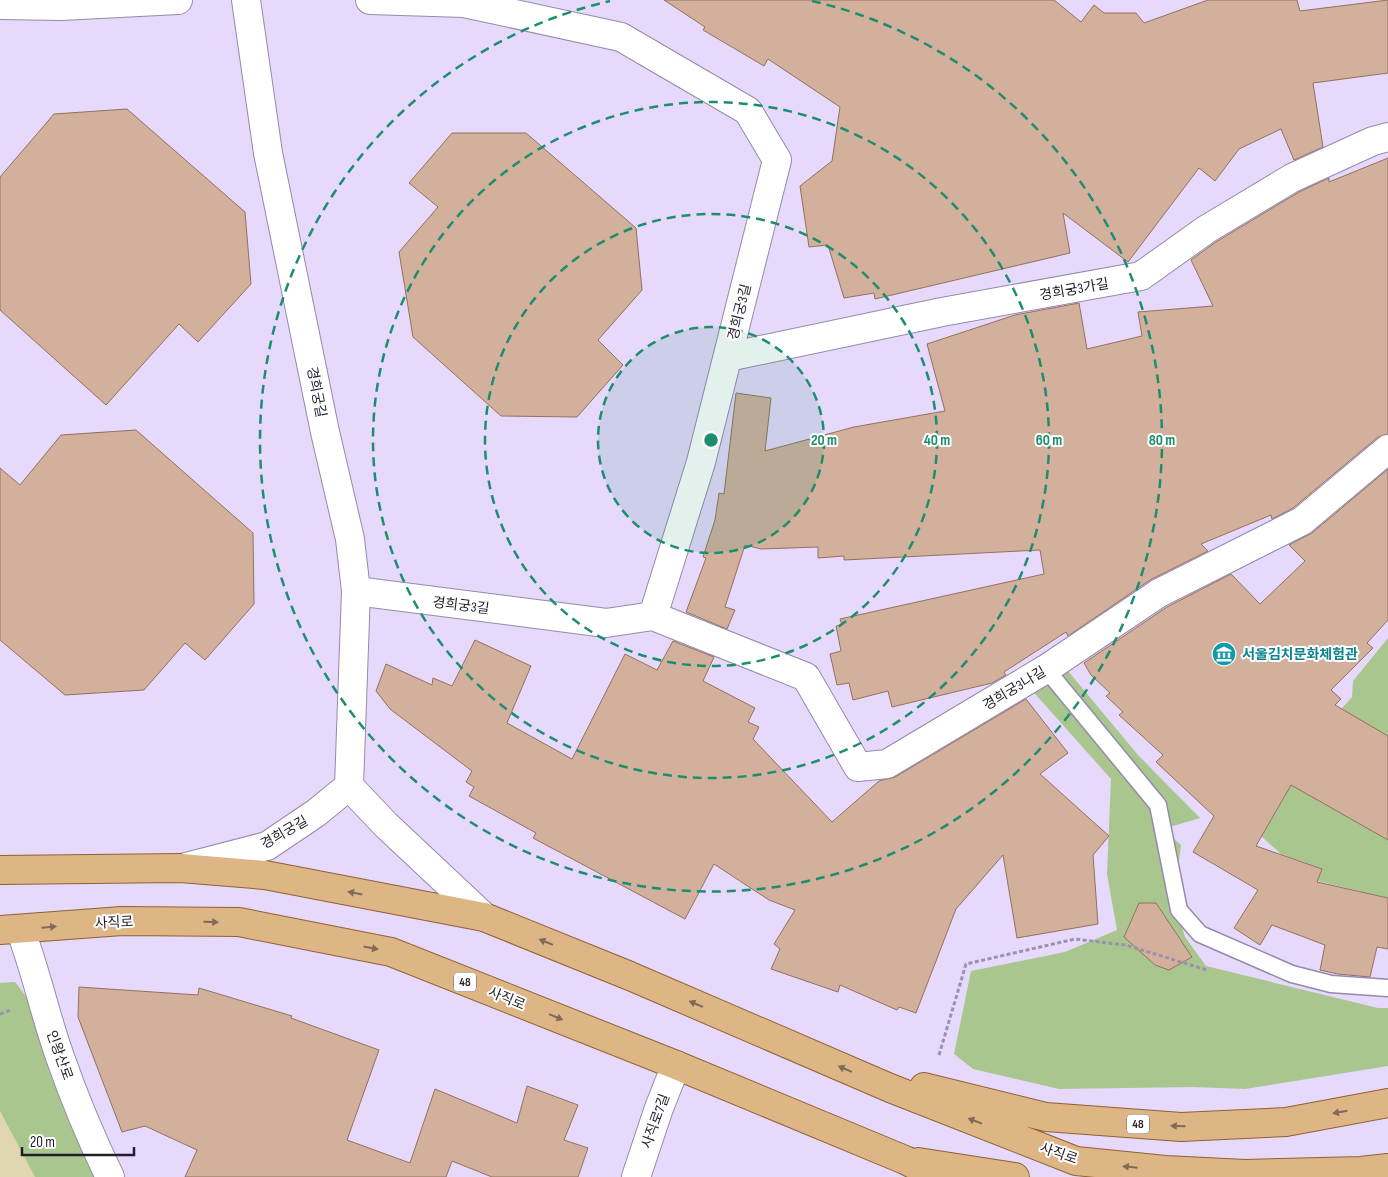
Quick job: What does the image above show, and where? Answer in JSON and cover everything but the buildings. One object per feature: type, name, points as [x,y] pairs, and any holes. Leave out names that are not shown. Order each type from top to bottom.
[{"type":"main road","name":"사직로","points":[[0,870],[181,868],[265,875],[484,917],[630,976],[890,1088],[1076,1161],[1165,1170],[1245,1174],[1361,1171],[1388,1168]]},
{"type":"main road","name":"사직로","points":[[10,929],[122,921],[239,922],[391,952],[676,1065],[905,1160],[939,1177]]},
{"type":"main road","name":"사직로","points":[[890,1088],[929,1087],[1046,1117],[1181,1127],[1286,1122],[1388,1103]]},
{"type":"main road","name":"사직로","points":[[905,1160],[1015,1177]]},
{"type":"street","points":[[0,4],[61,6],[178,0]]},
{"type":"street","name":"경희궁길","points":[[181,868],[267,846],[316,813],[349,786],[356,591],[350,539],[325,432],[268,153],[246,0]]},
{"type":"street","name":"경희궁3길","points":[[356,591],[606,623],[653,616],[701,462],[777,160],[748,111],[621,38],[464,3],[370,0]]},
{"type":"street","name":"경희궁3가길","points":[[728,357],[942,312],[1141,276],[1207,229],[1292,178],[1372,141],[1388,137]]},
{"type":"street","name":"경희궁3나길","points":[[653,616],[806,677],[858,766],[886,764],[1046,669],[1159,593],[1302,521],[1388,449]]},
{"type":"street","points":[[349,786],[386,825],[484,917]]},
{"type":"street","name":"인왕산로","points":[[10,929],[35,971],[60,1058],[110,1177]]},
{"type":"street","name":"사직로7길","points":[[636,1177],[659,1108],[676,1065]]},
{"type":"lane","points":[[1046,669],[1158,805],[1179,910],[1200,934],[1292,974],[1331,984],[1388,988]]},
{"type":"path","points":[[929,1087],[966,964],[1075,939],[1126,945],[1216,973]]},
{"type":"green space","points":[[1388,638],[1388,898],[1318,881],[1322,869],[1281,854],[1261,836],[1285,796],[1285,772],[1352,697],[1353,681]]},
{"type":"green space","points":[[1063,665],[1138,755],[1200,818],[1163,829],[1181,845],[1174,899],[1185,937],[1206,966],[1378,1008],[1388,1008],[1388,1066],[1245,1089],[1193,1087],[1059,1089],[973,1069],[954,1054],[971,971],[1065,952],[1117,930],[1107,874],[1111,779],[1029,687]]},
{"type":"green space","points":[[15,982],[31,1003],[100,1177],[0,1177],[0,983]]},
{"type":"sand","points":[[0,1111],[35,1177],[0,1177]]},
{"type":"place","name":"서울김치문화체험관","points":[[1224,654]]}]
